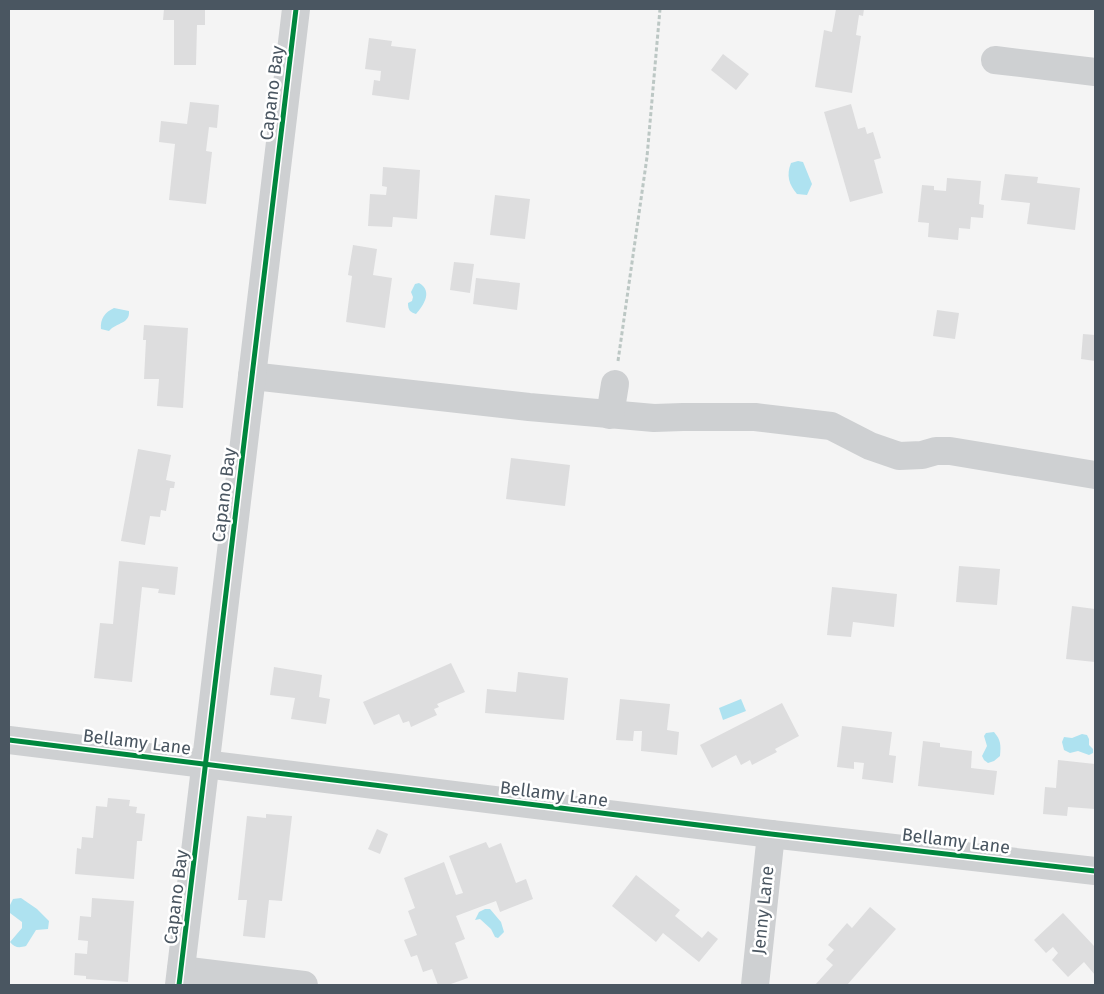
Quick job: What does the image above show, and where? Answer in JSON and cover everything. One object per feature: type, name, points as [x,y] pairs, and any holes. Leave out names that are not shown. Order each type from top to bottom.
[{"type":"street","name":"Capano Bay","points":[[180,978],[296,9]]},
{"type":"street","points":[[995,60],[1095,72]]},
{"type":"street","points":[[252,376],[610,415],[654,418],[683,416],[756,417],[831,426],[870,446],[899,456],[950,451],[1095,475]]},
{"type":"street","points":[[610,415],[615,384]]},
{"type":"street","name":"Bellamy Lane","points":[[9,740],[771,834],[1095,871]]},
{"type":"street","name":"Jenny Lane","points":[[755,985],[771,834]]},
{"type":"street","points":[[180,978],[304,985]]},
{"type":"path","points":[[615,384],[647,157],[660,9]]},
{"type":"water","points":[[803,162],[812,184],[807,195],[797,194],[789,180],[791,163]]},
{"type":"water","points":[[419,283],[426,290],[426,298],[416,314],[410,310],[408,303],[412,301],[411,292],[415,284]]},
{"type":"water","points":[[114,308],[129,311],[129,315],[125,321],[109,331],[101,329],[101,322],[104,316]]},
{"type":"water","points":[[741,699],[746,711],[723,720],[719,708]]},
{"type":"water","points":[[994,732],[1000,743],[1000,756],[988,763],[982,756],[987,746],[984,736],[986,733]]},
{"type":"water","points":[[1082,734],[1087,735],[1093,753],[1089,755],[1078,751],[1070,753],[1064,750],[1062,742],[1064,737],[1072,738]]},
{"type":"water","points":[[21,898],[37,909],[49,921],[48,929],[36,930],[26,946],[19,947],[10,942],[22,928],[22,922],[10,913],[9,907],[13,899]]},
{"type":"water","points":[[490,909],[501,922],[504,932],[498,938],[480,919],[475,920],[479,912]]},
{"type":"building","points":[[164,9],[205,9],[205,25],[197,25],[196,65],[174,65],[174,20],[163,20]]},
{"type":"building","points":[[836,9],[864,9],[863,16],[859,15],[856,35],[861,36],[852,93],[815,87],[824,30],[832,32]]},
{"type":"building","points":[[369,38],[392,41],[391,46],[416,49],[409,100],[372,95],[374,80],[380,81],[381,71],[365,69]]},
{"type":"building","points":[[723,54],[749,74],[736,90],[711,70]]},
{"type":"building","points":[[190,102],[219,105],[217,128],[209,127],[206,151],[212,152],[206,204],[169,200],[175,144],[159,142],[161,121],[187,124]]},
{"type":"building","points":[[851,104],[858,129],[865,127],[867,134],[873,132],[881,158],[874,160],[883,193],[850,202],[824,112]]},
{"type":"building","points":[[383,167],[420,170],[417,219],[393,217],[392,227],[368,226],[370,194],[386,195],[387,187],[382,186]]},
{"type":"building","points":[[1005,174],[1038,177],[1037,183],[1080,188],[1075,230],[1027,224],[1030,203],[1001,200]]},
{"type":"building","points":[[947,178],[981,181],[979,204],[984,205],[983,218],[971,217],[970,229],[959,228],[958,240],[928,237],[929,223],[918,222],[922,185],[934,186],[934,190],[946,191]]},
{"type":"building","points":[[495,195],[530,199],[525,239],[490,235]]},
{"type":"building","points":[[353,245],[377,249],[373,275],[392,278],[385,328],[346,322],[352,276],[348,275]]},
{"type":"building","points":[[454,262],[474,264],[470,293],[450,290]]},
{"type":"building","points":[[476,278],[520,283],[517,310],[473,304]]},
{"type":"building","points":[[937,310],[959,313],[955,339],[933,336]]},
{"type":"building","points":[[144,325],[188,328],[183,408],[157,406],[159,379],[144,379],[146,340],[143,340]]},
{"type":"building","points":[[1083,334],[1095,335],[1095,361],[1081,359]]},
{"type":"building","points":[[138,449],[171,455],[166,480],[175,482],[174,488],[170,488],[166,511],[161,510],[160,517],[150,516],[145,545],[121,541]]},
{"type":"building","points":[[511,458],[570,465],[565,506],[506,499]]},
{"type":"building","points":[[119,561],[178,567],[175,595],[158,593],[159,589],[142,587],[132,682],[94,678],[100,623],[113,624]]},
{"type":"building","points":[[959,566],[1000,569],[997,605],[956,602]]},
{"type":"building","points":[[832,587],[897,594],[894,627],[853,622],[851,637],[827,635]]},
{"type":"building","points":[[1072,606],[1095,609],[1095,662],[1066,659]]},
{"type":"building","points":[[451,663],[465,692],[437,704],[439,707],[434,709],[437,715],[411,727],[409,721],[403,723],[399,714],[374,725],[363,702]]},
{"type":"building","points":[[274,667],[322,675],[319,697],[330,699],[326,724],[291,719],[295,698],[270,695]]},
{"type":"building","points":[[518,672],[568,678],[564,720],[485,713],[487,689],[516,692]]},
{"type":"building","points":[[620,699],[670,704],[667,730],[679,732],[677,755],[641,751],[642,731],[634,731],[633,741],[616,740]]},
{"type":"building","points":[[782,703],[799,736],[775,749],[777,752],[752,765],[750,760],[741,765],[736,755],[712,768],[700,745]]},
{"type":"building","points":[[842,726],[892,732],[889,755],[896,756],[893,783],[862,779],[864,763],[854,762],[854,769],[837,767]]},
{"type":"building","points":[[923,741],[940,743],[940,747],[972,751],[971,768],[997,771],[994,795],[918,786]]},
{"type":"building","points":[[1058,760],[1095,764],[1095,809],[1068,807],[1067,816],[1043,814],[1045,787],[1056,788]]},
{"type":"building","points":[[108,798],[130,800],[129,806],[137,807],[136,813],[145,814],[142,841],[137,841],[134,879],[75,874],[77,848],[81,849],[82,837],[93,838],[96,806],[107,807]]},
{"type":"building","points":[[266,814],[292,816],[282,901],[269,900],[265,938],[243,936],[247,900],[238,900],[247,816],[266,818]]},
{"type":"building","points":[[377,829],[388,834],[380,854],[368,849]]},
{"type":"building","points":[[486,842],[489,848],[501,843],[516,883],[526,879],[533,899],[500,912],[496,901],[456,916],[465,939],[455,943],[468,978],[448,985],[438,985],[432,969],[423,972],[417,955],[411,957],[404,940],[417,935],[408,911],[415,908],[404,878],[444,862],[456,895],[463,893],[449,856]]},
{"type":"building","points":[[636,875],[680,910],[675,916],[702,938],[708,931],[718,939],[699,962],[663,933],[656,942],[612,906]]},
{"type":"building","points":[[92,898],[134,901],[128,982],[86,979],[86,976],[74,975],[75,953],[87,954],[88,941],[78,940],[80,916],[91,917]]},
{"type":"building","points":[[870,907],[896,929],[847,985],[815,985],[833,965],[826,959],[834,950],[828,945],[847,923],[852,928]]},
{"type":"building","points":[[1063,913],[1095,945],[1095,975],[1084,962],[1068,977],[1052,960],[1058,953],[1053,947],[1046,953],[1034,940]]},
{"type":"cycle path","points":[[179,985],[296,9]]},
{"type":"cycle path","points":[[9,740],[771,834],[1095,871]]}]
